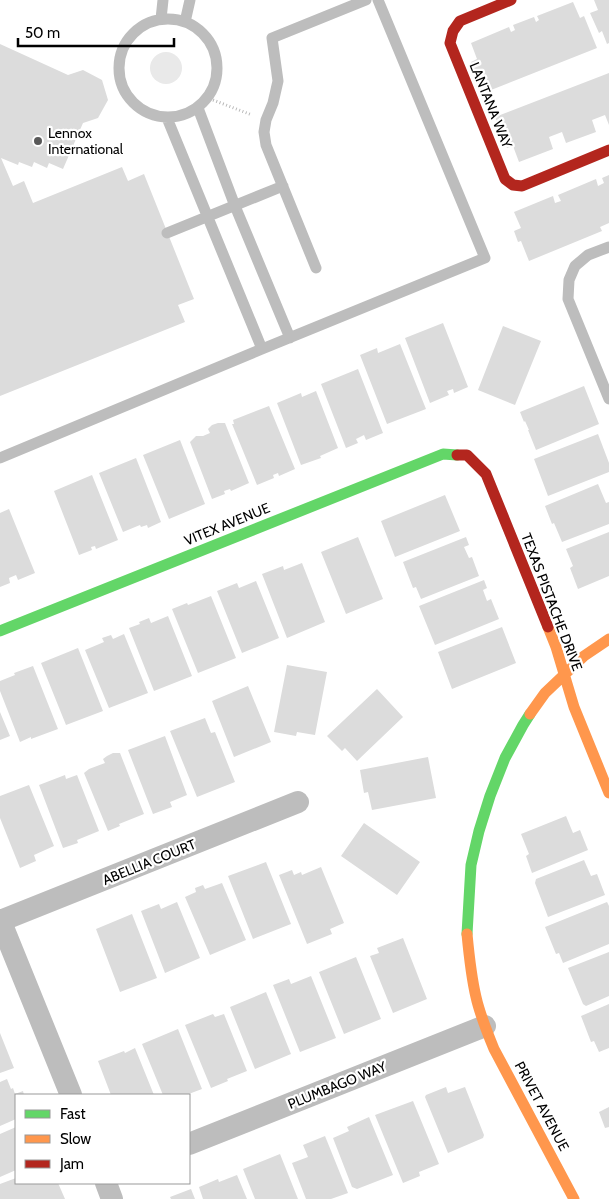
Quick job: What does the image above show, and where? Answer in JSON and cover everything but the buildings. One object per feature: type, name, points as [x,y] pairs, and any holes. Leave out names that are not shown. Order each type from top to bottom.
[{"type":"street","name":"LANTANA WAY","points":[[510,0],[460,22],[453,31],[450,43],[505,179],[513,185],[522,186],[609,150]]},
{"type":"street","name":"VITEX AVENUE","points":[[0,631],[443,454],[468,455]]},
{"type":"street","name":"TEXAS PISTACHE DRIVE","points":[[468,455],[486,474],[556,647],[574,708],[609,794]]},
{"type":"street","name":"PRIVET AVENUE","points":[[574,1199],[498,1056],[485,1026],[476,997],[470,966],[467,934],[471,865],[490,796],[505,758],[523,725],[545,694],[564,675],[584,656],[609,639]]},
{"type":"street","name":"ABELLIA COURT","points":[[0,920],[298,802]]},
{"type":"street","points":[[0,920],[71,1094]]},
{"type":"street","name":"PLUMBAGO WAY","points":[[190,1144],[485,1026]]},
{"type":"street","points":[[106,1184],[112,1199]]},
{"type":"lane","points":[[161,19],[163,0]]},
{"type":"lane","points":[[185,22],[190,0]]},
{"type":"lane","points":[[316,268],[266,145],[264,132],[266,120],[278,81],[272,38],[366,0]]},
{"type":"lane","points":[[0,458],[485,258],[378,0]]},
{"type":"lane","points":[[161,19],[185,22],[205,34],[216,54],[217,78],[213,89],[208,99],[198,108],[184,115],[167,118],[151,115],[137,107],[126,95],[120,80],[118,64],[123,48],[132,34],[145,24],[161,19]]},
{"type":"lane","points":[[198,108],[235,206],[290,338]]},
{"type":"lane","points":[[167,118],[262,349]]},
{"type":"lane","points":[[167,233],[283,186]]},
{"type":"lane","points":[[609,247],[588,255],[575,266],[569,280],[568,299],[609,399]]},
{"type":"path","points":[[208,99],[266,120]]},
{"type":"shaded area","points":[[166,52],[177,57],[182,68],[177,79],[166,84],[155,79],[150,68],[155,57]]},
{"type":"traffic: fast","points":[[0,631],[443,454],[457,455]]},
{"type":"traffic: fast","points":[[467,934],[471,865],[479,831],[505,758],[530,714]]},
{"type":"traffic: slow","points":[[548,627],[574,707],[609,793]]},
{"type":"traffic: slow","points":[[530,714],[545,693],[584,656],[609,639]]},
{"type":"traffic: slow","points":[[467,934],[474,989],[494,1049],[574,1199]]},
{"type":"traffic: jam","points":[[511,0],[460,21],[453,31],[450,43],[505,179],[513,185],[522,186],[609,150]]},
{"type":"traffic: jam","points":[[457,455],[467,455],[486,474],[548,627]]},
{"type":"place","name":"Lennox International","points":[[38,141]]}]
